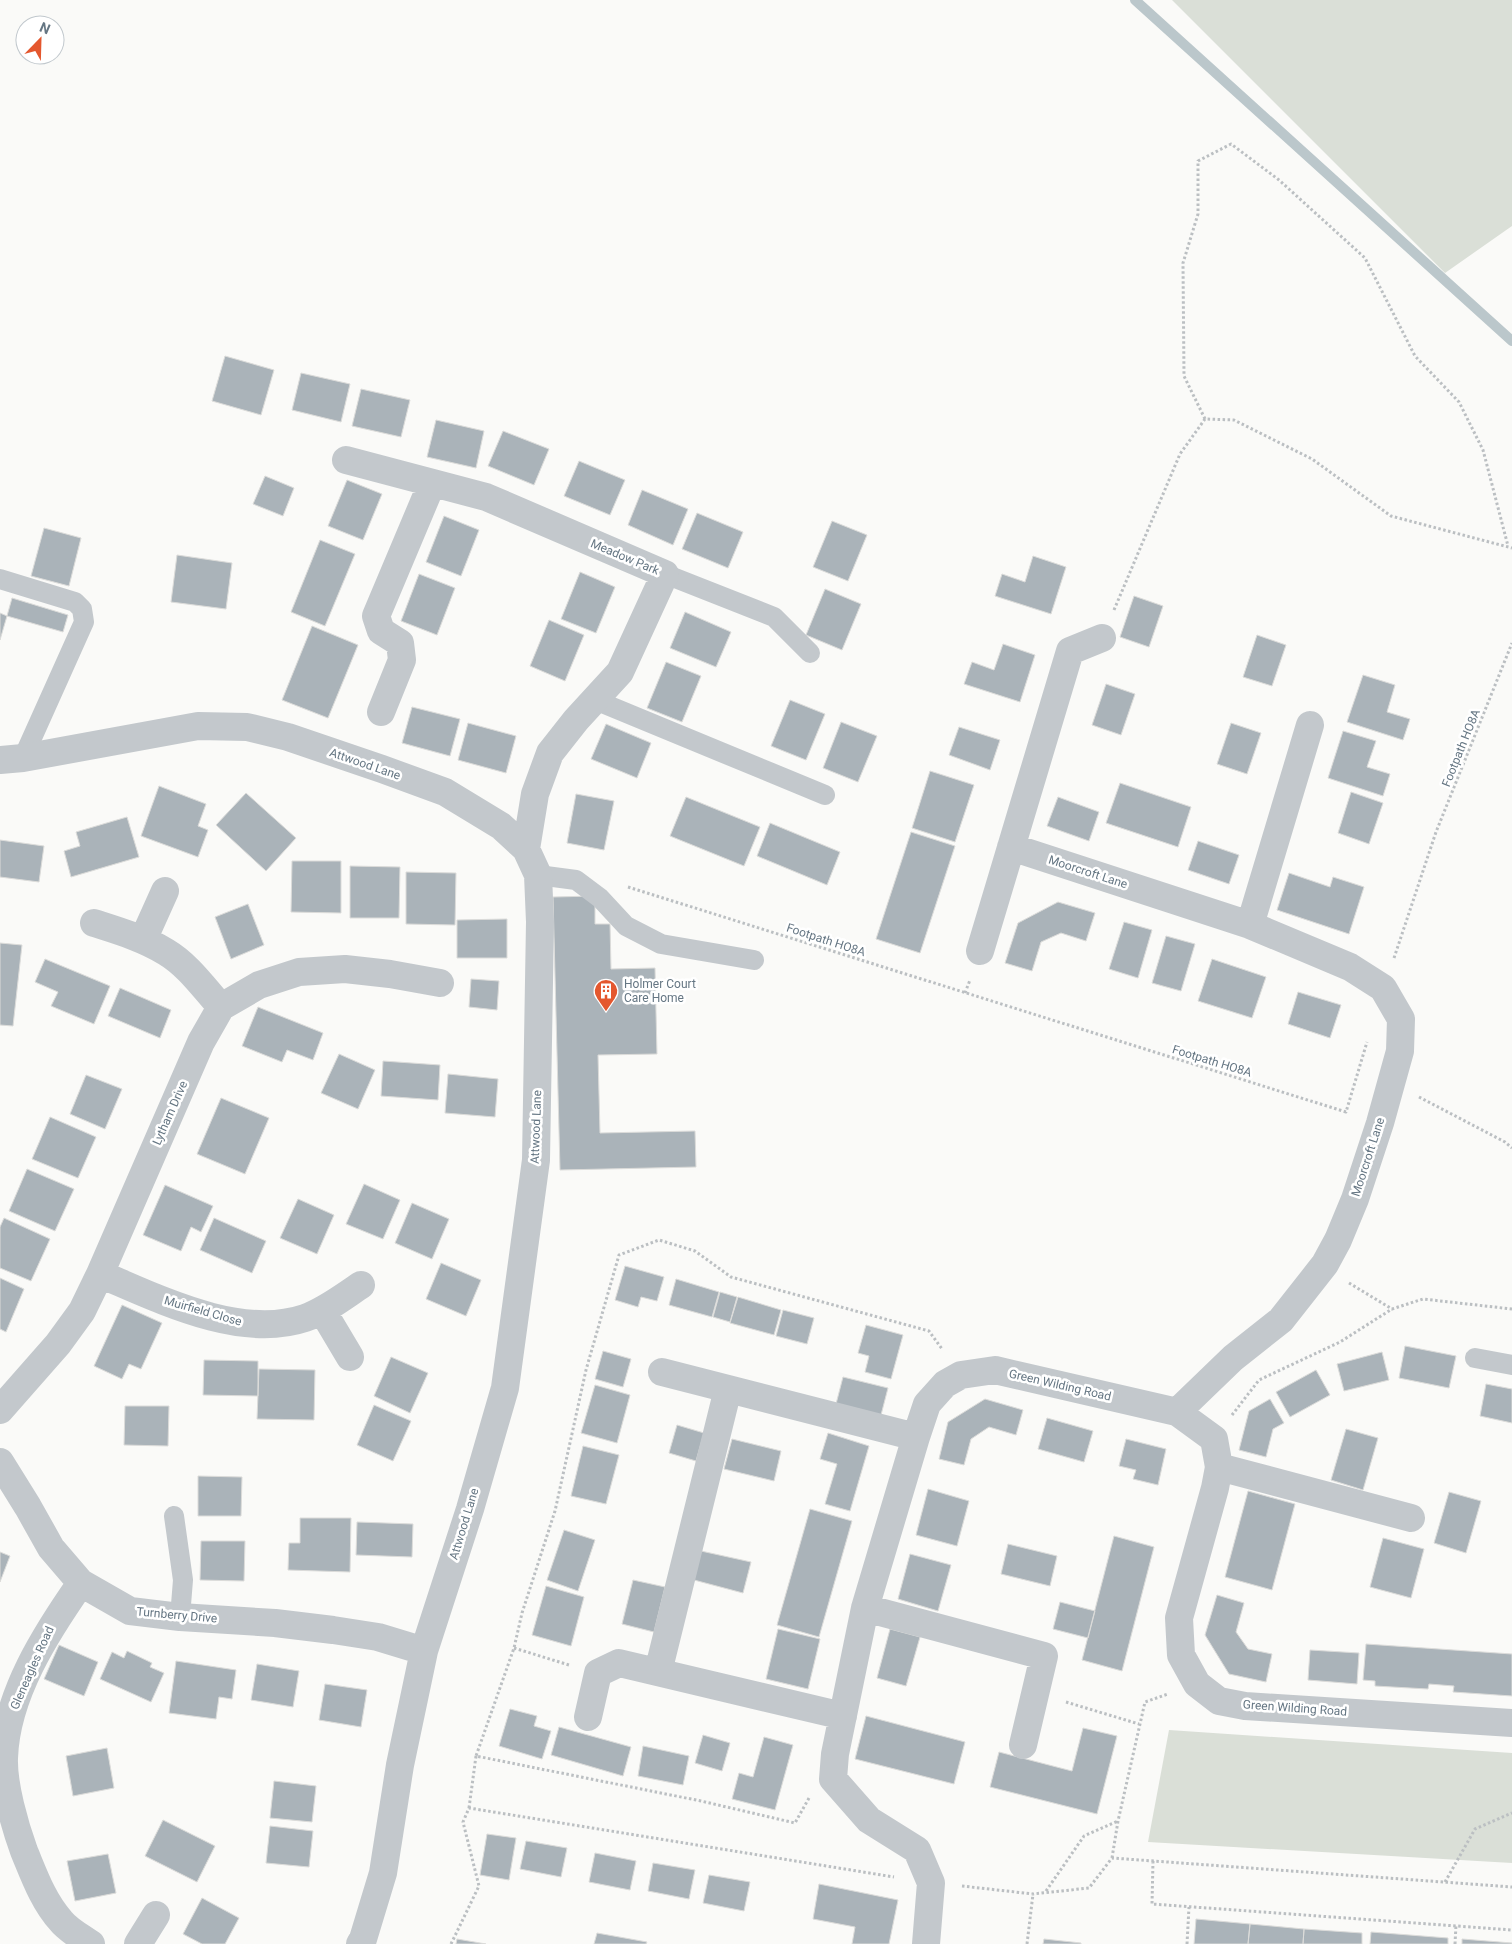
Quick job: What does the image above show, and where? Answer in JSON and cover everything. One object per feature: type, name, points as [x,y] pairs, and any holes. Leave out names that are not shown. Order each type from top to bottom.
[{"type":"street","name":"Meadow Park","points":[[346,460],[486,497],[665,574],[620,672],[576,720],[550,753],[535,794],[526,849]]},
{"type":"street","points":[[382,712],[402,660],[400,643],[381,631],[376,616],[432,483]]},
{"type":"street","points":[[980,951],[1070,651],[1102,638]]},
{"type":"street","points":[[1250,925],[1310,725]]},
{"type":"street","name":"Attwood Lane","points":[[11,759],[198,726],[247,727],[288,737],[382,768],[445,792],[501,826],[526,849],[538,875],[540,922],[536,1160],[505,1388],[470,1509],[424,1651],[400,1765],[383,1873],[360,1944]]},
{"type":"street","name":"Moorcroft Lane","points":[[1012,847],[1250,925],[1350,967],[1383,988],[1400,1019],[1400,1052],[1380,1123],[1355,1199],[1338,1240],[1325,1264],[1281,1320],[1233,1358],[1177,1412]]},
{"type":"street","points":[[143,940],[164,891]]},
{"type":"street","points":[[94,923],[132,935],[167,953],[196,978],[221,1007],[259,985],[299,972],[345,969],[390,974],[440,983]]},
{"type":"street","name":"Lytham Drive","points":[[0,1410],[58,1344],[82,1311],[201,1042],[221,1007]]},
{"type":"street","name":"Muirfield Close","points":[[100,1274],[177,1306],[246,1323],[272,1324],[304,1318],[322,1310],[360,1285]]},
{"type":"street","points":[[322,1310],[350,1357]]},
{"type":"street","name":"Green Wilding Road","points":[[926,1944],[931,1883],[917,1850],[868,1820],[833,1779],[835,1754],[865,1608],[916,1437],[928,1404],[945,1384],[960,1375],[995,1370],[1177,1412],[1214,1439],[1219,1467],[1215,1488],[1179,1618],[1182,1655],[1197,1684],[1219,1701],[1246,1706],[1512,1723]]},
{"type":"street","points":[[662,1372],[916,1437]]},
{"type":"street","points":[[658,1672],[728,1389]]},
{"type":"street","name":"Turnberry Drive","points":[[0,1462],[51,1548],[81,1583],[130,1611],[180,1617],[275,1623],[333,1630],[378,1637],[424,1651]]},
{"type":"street","points":[[1219,1467],[1411,1518]]},
{"type":"street","name":"Gleneagles Road","points":[[81,1583],[52,1625],[15,1700],[6,1733],[2,1760],[10,1806],[38,1887],[61,1922],[91,1944]]},
{"type":"street","points":[[865,1608],[1044,1656],[1023,1745]]},
{"type":"street","points":[[588,1717],[598,1673],[619,1663],[843,1716]]},
{"type":"street","points":[[138,1944],[156,1915]]},
{"type":"lane","points":[[665,574],[774,617],[810,653]]},
{"type":"lane","points":[[0,580],[75,602],[82,609],[84,622],[11,759]]},
{"type":"lane","points":[[595,700],[825,795]]},
{"type":"lane","points":[[538,875],[576,880],[600,898],[626,926],[661,944],[754,960]]},
{"type":"lane","points":[[1475,1358],[1512,1365]]},
{"type":"lane","points":[[174,1516],[183,1580],[180,1617]]},
{"type":"path","points":[[1205,419],[1184,376],[1183,263],[1198,214],[1198,161],[1231,144],[1279,180],[1365,258],[1415,356],[1459,402],[1482,450],[1510,547]]},
{"type":"path","points":[[1205,419],[1234,420],[1312,459],[1391,516],[1510,547]]},
{"type":"path","points":[[1102,638],[1180,454],[1205,419]]},
{"type":"path","name":"Footpath HO8A","points":[[1383,988],[1436,832],[1512,643]]},
{"type":"path","name":"Footpath HO8A","points":[[626,886],[1346,1112],[1369,1034]]},
{"type":"path","points":[[1358,1071],[1391,1082],[1505,1142],[1512,1148]]},
{"type":"path","points":[[1505,1142],[1512,1143]]},
{"type":"path","points":[[1325,1264],[1355,1288],[1392,1309]]},
{"type":"path","points":[[1214,1439],[1259,1380],[1340,1342],[1392,1309],[1423,1299],[1512,1309]]},
{"type":"path","points":[[514,1648],[598,1673]]},
{"type":"path","points":[[1112,1858],[1118,1821],[1145,1702],[1197,1684]]},
{"type":"path","points":[[1035,1694],[1139,1724]]},
{"type":"path","points":[[469,1808],[476,1756]]},
{"type":"path","points":[[1445,1882],[1475,1829],[1512,1813]]},
{"type":"path","points":[[1046,1892],[1084,1836],[1118,1821]]},
{"type":"path","points":[[1152,1861],[1152,1904],[1512,1930]]},
{"type":"path","points":[[1027,1944],[1033,1894]]},
{"type":"path","points":[[1187,1944],[1188,1907]]},
{"type":"path","points":[[1455,1944],[1456,1925]]},
{"type":"shaded area","points":[[1172,0],[1512,0],[1512,226],[1445,273]]},
{"type":"shaded area","points":[[1169,1730],[1512,1753],[1512,1863],[1148,1842]]},
{"type":"building","points":[[225,356],[274,370],[261,415],[212,401]]},
{"type":"building","points":[[301,373],[350,384],[341,422],[292,410]]},
{"type":"building","points":[[361,389],[410,400],[401,437],[352,426]]},
{"type":"building","points":[[436,420],[484,431],[476,468],[427,457]]},
{"type":"building","points":[[503,431],[549,449],[534,485],[488,466]]},
{"type":"building","points":[[579,461],[625,480],[610,515],[564,496]]},
{"type":"building","points":[[265,476],[294,488],[283,516],[253,504]]},
{"type":"building","points":[[347,480],[382,494],[363,540],[328,526]]},
{"type":"building","points":[[642,490],[688,509],[673,545],[628,525]]},
{"type":"building","points":[[697,513],[743,532],[728,568],[682,549]]},
{"type":"building","points":[[444,516],[479,530],[461,576],[426,562]]},
{"type":"building","points":[[832,521],[867,535],[848,581],[813,567]]},
{"type":"building","points":[[44,528],[81,538],[69,586],[31,576]]},
{"type":"building","points":[[320,540],[355,554],[325,626],[291,612]]},
{"type":"building","points":[[177,555],[232,563],[226,609],[171,602]]},
{"type":"building","points":[[1033,556],[1066,567],[1051,614],[995,596],[1002,574],[1025,582]]},
{"type":"building","points":[[580,572],[615,587],[596,633],[561,619]]},
{"type":"building","points":[[419,574],[455,588],[437,635],[401,621]]},
{"type":"building","points":[[825,589],[861,604],[842,650],[806,635]]},
{"type":"building","points":[[1134,596],[1163,606],[1149,647],[1120,637]]},
{"type":"building","points":[[12,598],[68,615],[63,632],[7,616]]},
{"type":"building","points":[[685,612],[731,632],[716,667],[670,648]]},
{"type":"building","points":[[0,613],[7,616],[0,640]]},
{"type":"building","points":[[549,620],[584,635],[565,681],[530,666]]},
{"type":"building","points":[[312,626],[358,645],[328,718],[282,700]]},
{"type":"building","points":[[1257,635],[1286,645],[1272,686],[1243,677]]},
{"type":"building","points":[[1003,644],[1035,655],[1020,702],[964,684],[972,662],[994,670]]},
{"type":"building","points":[[666,662],[701,676],[682,722],[647,708]]},
{"type":"building","points":[[1363,675],[1395,685],[1387,712],[1410,719],[1403,740],[1347,722]]},
{"type":"building","points":[[1106,684],[1135,694],[1121,735],[1092,725]]},
{"type":"building","points":[[790,700],[825,714],[806,760],[771,746]]},
{"type":"building","points":[[412,707],[460,719],[450,756],[402,743]]},
{"type":"building","points":[[841,722],[877,736],[858,782],[823,768]]},
{"type":"building","points":[[468,723],[516,736],[506,773],[458,760]]},
{"type":"building","points":[[1231,723],[1261,733],[1247,774],[1217,764]]},
{"type":"building","points":[[606,724],[651,743],[637,778],[591,759]]},
{"type":"building","points":[[959,727],[1000,740],[990,770],[949,755]]},
{"type":"building","points":[[1343,731],[1376,741],[1367,767],[1390,774],[1383,796],[1328,778]]},
{"type":"building","points":[[930,771],[974,785],[955,842],[912,828]]},
{"type":"building","points":[[1120,783],[1191,807],[1178,847],[1106,823]]},
{"type":"building","points":[[159,786],[206,804],[198,826],[208,830],[198,857],[141,836]]},
{"type":"building","points":[[1351,792],[1383,803],[1369,844],[1338,833]]},
{"type":"building","points":[[246,793],[296,838],[266,871],[216,825]]},
{"type":"building","points":[[576,794],[614,801],[604,850],[567,843]]},
{"type":"building","points":[[686,797],[760,827],[744,866],[670,836]]},
{"type":"building","points":[[1058,797],[1099,812],[1089,841],[1047,826]]},
{"type":"building","points":[[127,817],[139,857],[71,877],[64,851],[80,846],[76,832]]},
{"type":"building","points":[[770,823],[840,852],[827,885],[757,856]]},
{"type":"building","points":[[911,832],[955,846],[920,953],[876,939]]},
{"type":"building","points":[[0,840],[44,846],[39,882],[0,877]]},
{"type":"building","points":[[1198,841],[1239,855],[1229,884],[1188,870]]},
{"type":"building","points":[[292,861],[341,861],[341,913],[291,912]]},
{"type":"building","points":[[350,866],[400,867],[399,918],[350,918]]},
{"type":"building","points":[[406,872],[456,873],[455,925],[406,924]]},
{"type":"building","points":[[1289,873],[1330,887],[1333,877],[1364,887],[1349,934],[1277,910]]},
{"type":"building","name":"Holmer Court Care Home","points":[[595,896],[595,924],[610,924],[611,969],[655,968],[657,1054],[598,1055],[600,1133],[695,1131],[696,1167],[560,1170],[553,897]]},
{"type":"building","points":[[1058,902],[1095,913],[1086,941],[1061,933],[1041,942],[1032,971],[1005,963],[1018,923]]},
{"type":"building","points":[[248,904],[264,945],[231,959],[215,917]]},
{"type":"building","points":[[507,919],[507,958],[457,958],[457,920]]},
{"type":"building","points":[[1124,922],[1152,930],[1138,978],[1109,969]]},
{"type":"building","points":[[1166,936],[1195,944],[1181,991],[1152,983]]},
{"type":"building","points":[[0,943],[22,945],[13,1026],[0,1025]]},
{"type":"building","points":[[45,959],[110,986],[94,1024],[51,1006],[58,992],[35,982]]},
{"type":"building","points":[[1212,959],[1266,977],[1252,1018],[1198,1001]]},
{"type":"building","points":[[471,979],[499,981],[497,1010],[469,1007]]},
{"type":"building","points":[[120,988],[171,1010],[160,1038],[108,1016]]},
{"type":"building","points":[[1298,992],[1341,1005],[1330,1038],[1288,1024]]},
{"type":"building","points":[[258,1007],[323,1033],[313,1060],[287,1050],[282,1062],[242,1046]]},
{"type":"building","points":[[339,1054],[375,1070],[358,1109],[321,1093]]},
{"type":"building","points":[[383,1061],[440,1065],[438,1100],[381,1096]]},
{"type":"building","points":[[448,1074],[498,1079],[495,1117],[445,1113]]},
{"type":"building","points":[[86,1075],[122,1089],[105,1129],[70,1114]]},
{"type":"building","points":[[221,1098],[269,1118],[245,1174],[197,1154]]},
{"type":"building","points":[[50,1117],[96,1137],[78,1178],[32,1159]]},
{"type":"building","points":[[27,1169],[74,1189],[55,1231],[9,1211]]},
{"type":"building","points":[[364,1184],[400,1200],[383,1239],[346,1224]]},
{"type":"building","points":[[165,1185],[213,1206],[201,1232],[191,1227],[181,1251],[143,1235]]},
{"type":"building","points":[[298,1199],[334,1215],[317,1254],[280,1238]]},
{"type":"building","points":[[412,1203],[449,1219],[432,1259],[395,1243]]},
{"type":"building","points":[[4,1218],[50,1239],[31,1281],[0,1268],[0,1227]]},
{"type":"building","points":[[214,1218],[266,1241],[252,1273],[200,1250]]},
{"type":"building","points":[[441,1263],[481,1280],[466,1316],[426,1299]]},
{"type":"building","points":[[625,1266],[664,1277],[657,1301],[641,1297],[638,1307],[615,1300]]},
{"type":"building","points":[[0,1278],[24,1289],[6,1332],[0,1329]]},
{"type":"building","points":[[676,1279],[719,1292],[712,1317],[669,1305]]},
{"type":"building","points":[[720,1292],[737,1297],[730,1322],[713,1317]]},
{"type":"building","points":[[738,1297],[781,1310],[774,1335],[730,1323]]},
{"type":"building","points":[[122,1305],[162,1323],[141,1369],[129,1364],[122,1379],[94,1366]]},
{"type":"building","points":[[783,1310],[814,1318],[807,1344],[776,1336]]},
{"type":"building","points":[[866,1325],[903,1335],[891,1379],[865,1372],[869,1356],[858,1353]]},
{"type":"building","points":[[1405,1346],[1456,1356],[1449,1388],[1399,1378]]},
{"type":"building","points":[[603,1351],[631,1359],[623,1387],[595,1379]]},
{"type":"building","points":[[1382,1352],[1389,1380],[1344,1391],[1337,1364]]},
{"type":"building","points":[[391,1357],[428,1373],[410,1413],[374,1396]]},
{"type":"building","points":[[204,1360],[258,1361],[258,1396],[203,1395]]},
{"type":"building","points":[[259,1369],[315,1370],[314,1420],[257,1419]]},
{"type":"building","points":[[1316,1370],[1330,1395],[1290,1417],[1276,1392]]},
{"type":"building","points":[[843,1377],[888,1388],[881,1415],[836,1404]]},
{"type":"building","points":[[1486,1384],[1512,1389],[1512,1423],[1480,1416]]},
{"type":"building","points":[[595,1385],[630,1395],[617,1443],[581,1433]]},
{"type":"building","points":[[985,1399],[1023,1410],[1016,1435],[989,1427],[971,1439],[964,1465],[939,1459],[948,1422]]},
{"type":"building","points":[[1270,1399],[1284,1423],[1273,1429],[1266,1457],[1239,1450],[1249,1411]]},
{"type":"building","points":[[374,1405],[411,1421],[393,1461],[357,1445]]},
{"type":"building","points":[[125,1406],[169,1406],[168,1446],[124,1445]]},
{"type":"building","points":[[1047,1418],[1093,1431],[1084,1462],[1038,1449]]},
{"type":"building","points":[[677,1425],[704,1433],[696,1461],[669,1453]]},
{"type":"building","points":[[1346,1429],[1378,1438],[1363,1490],[1331,1480]]},
{"type":"building","points":[[828,1433],[869,1446],[850,1511],[825,1504],[837,1464],[820,1459]]},
{"type":"building","points":[[732,1439],[781,1451],[774,1481],[724,1469]]},
{"type":"building","points":[[1126,1439],[1166,1449],[1158,1485],[1133,1479],[1136,1470],[1119,1466]]},
{"type":"building","points":[[583,1446],[619,1455],[606,1504],[571,1496]]},
{"type":"building","points":[[198,1476],[242,1477],[241,1516],[198,1516]]},
{"type":"building","points":[[928,1489],[969,1501],[957,1546],[916,1535]]},
{"type":"building","points":[[1248,1491],[1295,1504],[1272,1590],[1225,1577]]},
{"type":"building","points":[[1449,1492],[1481,1501],[1466,1553],[1434,1543]]},
{"type":"building","points":[[810,1509],[852,1521],[819,1637],[777,1625]]},
{"type":"building","points":[[300,1518],[351,1518],[350,1572],[288,1570],[289,1543],[300,1543]]},
{"type":"building","points":[[357,1522],[413,1524],[412,1557],[356,1555]]},
{"type":"building","points":[[564,1530],[595,1540],[578,1591],[547,1580]]},
{"type":"building","points":[[1114,1536],[1154,1547],[1122,1671],[1082,1660]]},
{"type":"building","points":[[1383,1538],[1424,1549],[1411,1598],[1370,1587]]},
{"type":"building","points":[[201,1541],[245,1541],[244,1581],[200,1580]]},
{"type":"building","points":[[1008,1544],[1057,1556],[1050,1586],[1001,1574]]},
{"type":"building","points":[[701,1551],[751,1562],[743,1593],[694,1580]]},
{"type":"building","points":[[0,1552],[10,1556],[0,1582]]},
{"type":"building","points":[[910,1554],[951,1565],[938,1611],[898,1599]]},
{"type":"building","points":[[633,1580],[665,1587],[654,1632],[622,1624]]},
{"type":"building","points":[[546,1586],[584,1597],[571,1646],[532,1635]]},
{"type":"building","points":[[1217,1595],[1244,1603],[1236,1632],[1248,1649],[1272,1654],[1266,1682],[1229,1674],[1205,1635]]},
{"type":"building","points":[[1060,1602],[1095,1611],[1088,1638],[1053,1629]]},
{"type":"building","points":[[778,1629],[820,1639],[808,1689],[766,1679]]},
{"type":"building","points":[[890,1629],[920,1637],[906,1686],[877,1678]]},
{"type":"building","points":[[1366,1644],[1512,1654],[1512,1696],[1453,1692],[1454,1686],[1429,1684],[1428,1689],[1375,1686],[1375,1681],[1363,1680]]},
{"type":"building","points":[[59,1645],[98,1662],[84,1696],[44,1679]]},
{"type":"building","points":[[1310,1650],[1359,1653],[1357,1684],[1308,1680]]},
{"type":"building","points":[[127,1651],[152,1663],[150,1667],[164,1673],[151,1702],[100,1679],[112,1652],[124,1658]]},
{"type":"building","points":[[176,1661],[236,1670],[232,1699],[219,1697],[216,1719],[169,1713]]},
{"type":"building","points":[[257,1664],[299,1671],[293,1707],[251,1700]]},
{"type":"building","points":[[325,1684],[367,1690],[361,1727],[319,1720]]},
{"type":"building","points":[[510,1709],[537,1716],[534,1726],[551,1731],[542,1759],[499,1746]]},
{"type":"building","points":[[866,1716],[965,1742],[954,1784],[855,1759]]},
{"type":"building","points":[[559,1727],[631,1747],[623,1776],[551,1755]]},
{"type":"building","points":[[1083,1728],[1117,1736],[1097,1814],[990,1787],[999,1752],[1072,1771]]},
{"type":"building","points":[[703,1735],[730,1743],[722,1771],[695,1763]]},
{"type":"building","points":[[764,1737],[793,1745],[775,1810],[732,1799],[739,1773],[753,1777]]},
{"type":"building","points":[[643,1746],[689,1756],[683,1785],[638,1776]]},
{"type":"building","points":[[107,1748],[114,1788],[73,1796],[66,1756]]},
{"type":"building","points":[[274,1781],[316,1786],[312,1822],[270,1818]]},
{"type":"building","points":[[163,1820],[215,1846],[197,1882],[145,1856]]},
{"type":"building","points":[[270,1826],[313,1831],[309,1867],[266,1863]]},
{"type":"building","points":[[487,1834],[516,1838],[509,1880],[480,1875]]},
{"type":"building","points":[[526,1841],[567,1848],[561,1877],[520,1869]]},
{"type":"building","points":[[595,1853],[636,1861],[630,1890],[589,1882]]},
{"type":"building","points":[[108,1854],[116,1893],[75,1901],[67,1861]]},
{"type":"building","points":[[653,1863],[695,1870],[689,1899],[648,1891]]},
{"type":"building","points":[[709,1875],[750,1882],[744,1911],[703,1903]]},
{"type":"building","points":[[819,1884],[898,1900],[889,1944],[852,1944],[855,1927],[813,1919]]},
{"type":"building","points":[[202,1898],[239,1918],[225,1944],[202,1944],[183,1934]]},
{"type":"building","points":[[1196,1919],[1250,1924],[1248,1944],[1194,1944]]},
{"type":"building","points":[[1250,1924],[1304,1929],[1303,1944],[1248,1944]]},
{"type":"building","points":[[1304,1929],[1362,1933],[1362,1944],[1303,1944]]},
{"type":"building","points":[[1371,1932],[1448,1938],[1448,1944],[1370,1944]]},
{"type":"building","points":[[597,1933],[647,1942],[646,1944],[594,1944]]},
{"type":"building","points":[[457,1939],[486,1944],[456,1944]]},
{"type":"building","points":[[1044,1939],[1081,1943],[1081,1944],[1043,1944]]},
{"type":"building","points":[[1462,1939],[1512,1943],[1512,1944],[1462,1944]]},
{"type":"waterway","points":[[1135,0],[1512,341]]},
{"type":"place","name":"Holmer Court Care Home","points":[[606,1012]]}]
